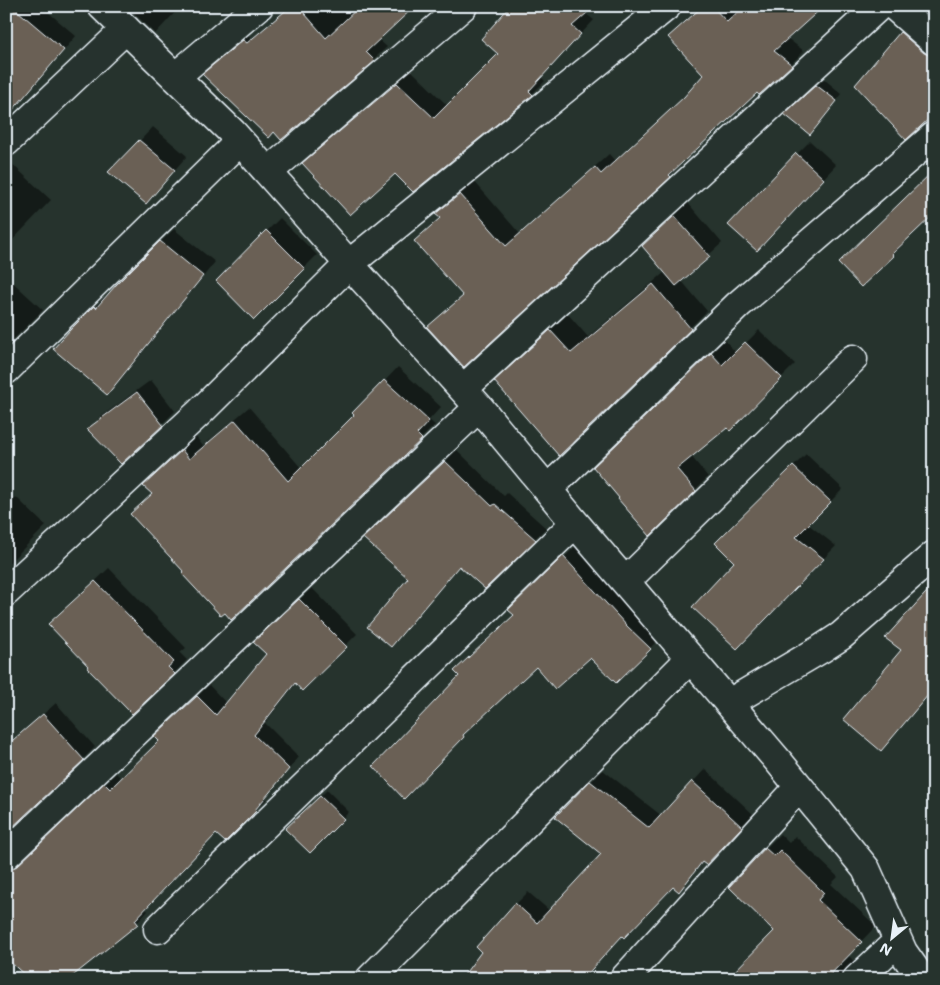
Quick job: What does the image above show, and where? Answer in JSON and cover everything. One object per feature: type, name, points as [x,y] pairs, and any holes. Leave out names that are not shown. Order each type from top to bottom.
[{"type":"street","points":[[102,6],[240,141],[471,398],[799,786],[866,869],[903,952],[922,979]]},
{"type":"street","points":[[175,77],[259,6]]},
{"type":"street","points":[[268,172],[463,6]]},
{"type":"street","points":[[6,592],[200,412],[349,264],[667,6]]},
{"type":"street","points":[[6,855],[471,398],[878,6]]},
{"type":"street","points":[[894,6],[934,41]]},
{"type":"street","points":[[6,142],[126,29]]},
{"type":"street","points":[[548,489],[738,304],[934,136]]},
{"type":"street","points":[[6,370],[240,141]]},
{"type":"street","points":[[626,581],[853,359]]},
{"type":"street","points":[[158,929],[575,523]]},
{"type":"street","points":[[729,703],[821,650],[841,636],[934,555]]},
{"type":"street","points":[[370,979],[691,658]]},
{"type":"street","points":[[624,979],[799,786]]},
{"type":"street","points":[[857,979],[898,942]]},
{"type":"building","points":[[6,6],[12,6],[64,50],[6,118]]},
{"type":"building","points":[[291,6],[298,6],[326,38],[360,6],[415,6],[366,52],[375,61],[281,140],[274,132],[269,138],[202,74],[243,40],[247,43]]},
{"type":"building","points":[[510,6],[595,6],[572,26],[581,34],[529,91],[533,95],[413,192],[395,174],[350,215],[302,163],[397,83],[434,118],[498,54],[481,39]]},
{"type":"building","points":[[703,6],[712,6],[727,22],[744,6],[824,6],[774,51],[792,65],[759,95],[757,93],[669,175],[671,177],[464,367],[427,327],[463,296],[414,241],[440,218],[435,214],[460,194],[506,246],[595,167],[601,174],[684,97],[703,75],[668,37]]},
{"type":"building","points":[[900,32],[924,53],[934,56],[934,114],[906,140],[855,85]]},
{"type":"building","points":[[816,85],[837,101],[810,135],[784,114]]},
{"type":"building","points":[[139,140],[175,170],[146,204],[108,172]]},
{"type":"building","points":[[796,153],[824,179],[757,251],[728,225]]},
{"type":"building","points":[[934,170],[934,214],[861,287],[838,263]]},
{"type":"building","points":[[674,216],[710,257],[676,286],[642,246]]},
{"type":"building","points":[[266,230],[305,269],[254,320],[216,281]]},
{"type":"building","points":[[160,241],[203,276],[107,395],[53,349],[94,306],[96,308]]},
{"type":"building","points":[[653,284],[691,329],[559,456],[494,381],[550,330],[571,353]]},
{"type":"building","points":[[745,342],[782,378],[730,431],[727,428],[677,469],[696,491],[650,536],[593,467],[711,353],[722,365]]},
{"type":"building","points":[[384,380],[429,421],[417,434],[422,439],[231,620],[225,613],[221,616],[182,574],[184,572],[130,514],[152,494],[143,486],[182,450],[189,459],[235,420],[288,481],[354,415],[352,413]]},
{"type":"building","points":[[137,392],[163,425],[121,464],[87,429]]},
{"type":"building","points":[[445,461],[492,506],[495,504],[536,540],[485,589],[459,566],[391,647],[367,627],[408,578],[363,538]]},
{"type":"building","points":[[793,466],[831,502],[796,537],[824,559],[737,649],[692,607],[734,562],[715,543]]},
{"type":"building","points":[[563,556],[627,626],[651,649],[616,683],[590,658],[555,689],[536,667],[463,735],[464,737],[404,799],[373,766],[459,676],[454,671],[514,615],[508,610]]},
{"type":"building","points":[[95,581],[174,662],[168,667],[175,674],[132,714],[87,668],[89,667],[48,624]]},
{"type":"building","points":[[934,584],[934,688],[881,751],[843,719],[901,650],[885,638]]},
{"type":"building","points":[[299,599],[347,647],[302,691],[295,683],[254,735],[289,769],[256,811],[225,842],[216,834],[135,920],[138,924],[69,979],[29,979],[6,958],[6,870],[17,866],[104,783],[110,789],[159,741],[154,736],[197,696],[216,715],[266,654],[253,642]]},
{"type":"building","points":[[43,714],[84,760],[6,833],[6,746]]},
{"type":"building","points":[[590,781],[649,828],[692,781],[742,827],[706,865],[702,862],[679,892],[673,887],[624,938],[622,936],[583,979],[461,979],[481,952],[476,947],[515,903],[537,923],[601,854],[555,817]]},
{"type":"building","points":[[320,796],[344,819],[310,853],[285,829]]},
{"type":"building","points":[[765,848],[774,856],[780,850],[824,893],[818,900],[862,942],[826,979],[727,979],[774,931],[729,887]]}]
